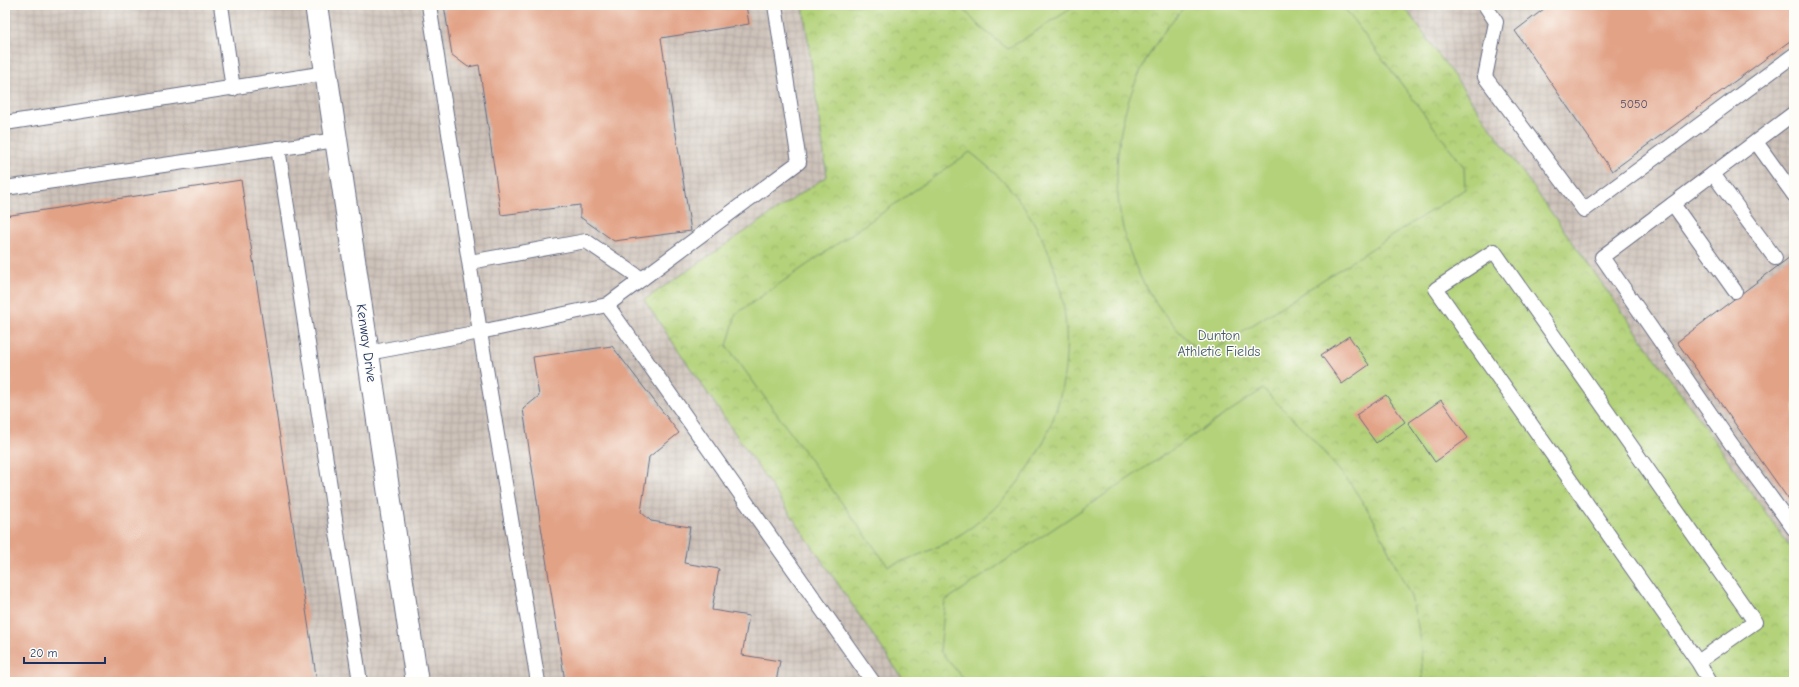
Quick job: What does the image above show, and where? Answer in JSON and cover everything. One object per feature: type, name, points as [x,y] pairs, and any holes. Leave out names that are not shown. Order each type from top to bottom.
[{"type":"street","name":"Kenway Drive","points":[[316,5],[417,682]]},
{"type":"lane","points":[[221,5],[233,89]]},
{"type":"lane","points":[[429,5],[480,332],[538,682]]},
{"type":"lane","points":[[368,353],[480,332],[607,305],[799,162],[775,5]]},
{"type":"lane","points":[[1485,5],[1496,22],[1485,77],[1584,210],[1794,55]]},
{"type":"lane","points":[[5,123],[326,74]]},
{"type":"lane","points":[[1794,113],[1602,257],[1730,442],[1794,529]]},
{"type":"lane","points":[[5,188],[336,140]]},
{"type":"lane","points":[[1756,142],[1794,195]]},
{"type":"lane","points":[[278,148],[360,682]]},
{"type":"lane","points":[[1713,174],[1775,258]]},
{"type":"lane","points":[[1673,204],[1735,291]]},
{"type":"lane","points":[[470,262],[586,241],[642,278]]},
{"type":"lane","points":[[1698,662],[1755,622],[1494,251],[1436,289],[1698,662],[1710,682]]},
{"type":"lane","points":[[607,305],[873,682]]},
{"type":"shaded area","points":[[5,5],[803,5],[827,176],[644,300],[905,682],[5,682]]},
{"type":"shaded area","points":[[1403,5],[1794,5],[1794,552]]},
{"type":"green space","name":"Dunton Athletic Fields","points":[[803,5],[1403,5],[1794,552],[1794,677],[1785,682],[905,682],[644,300],[827,176]]},
{"type":"green space","points":[[960,5],[1077,5],[1008,49],[980,27]]},
{"type":"green space","points":[[1187,5],[1342,5],[1464,167],[1465,189],[1204,356],[1170,321],[1148,291],[1142,280],[1130,252],[1122,222],[1118,192],[1117,161],[1121,131],[1129,101],[1140,72],[1155,45],[1178,14]]},
{"type":"green space","points":[[970,152],[1006,184],[1016,196],[1042,237],[1058,280],[1066,325],[1065,370],[1055,414],[1036,456],[1009,493],[973,526],[963,533],[921,554],[888,566],[727,346],[736,314]]},
{"type":"green space","points":[[1263,389],[1310,436],[1350,483],[1373,518],[1411,597],[1420,636],[1423,682],[966,682],[940,651],[945,601]]},
{"type":"building","points":[[444,5],[746,5],[749,24],[661,38],[691,231],[614,241],[580,217],[580,205],[501,215],[479,65],[468,67],[452,55]]},
{"type":"building","points":[[1549,5],[1794,5],[1794,38],[1612,171],[1515,31]]},
{"type":"building","points":[[241,180],[317,682],[5,682],[5,216]]},
{"type":"building","points":[[1794,254],[1794,507],[1677,342]]},
{"type":"building","points":[[1349,336],[1369,365],[1342,384],[1321,355]]},
{"type":"building","points":[[612,346],[679,433],[649,457],[641,512],[651,521],[690,527],[684,563],[719,569],[712,610],[749,616],[742,655],[780,661],[776,682],[565,682],[523,409],[539,396],[533,357]]},
{"type":"building","points":[[1386,395],[1405,422],[1376,443],[1356,415]]},
{"type":"building","points":[[1441,400],[1468,438],[1435,462],[1408,423]]}]
